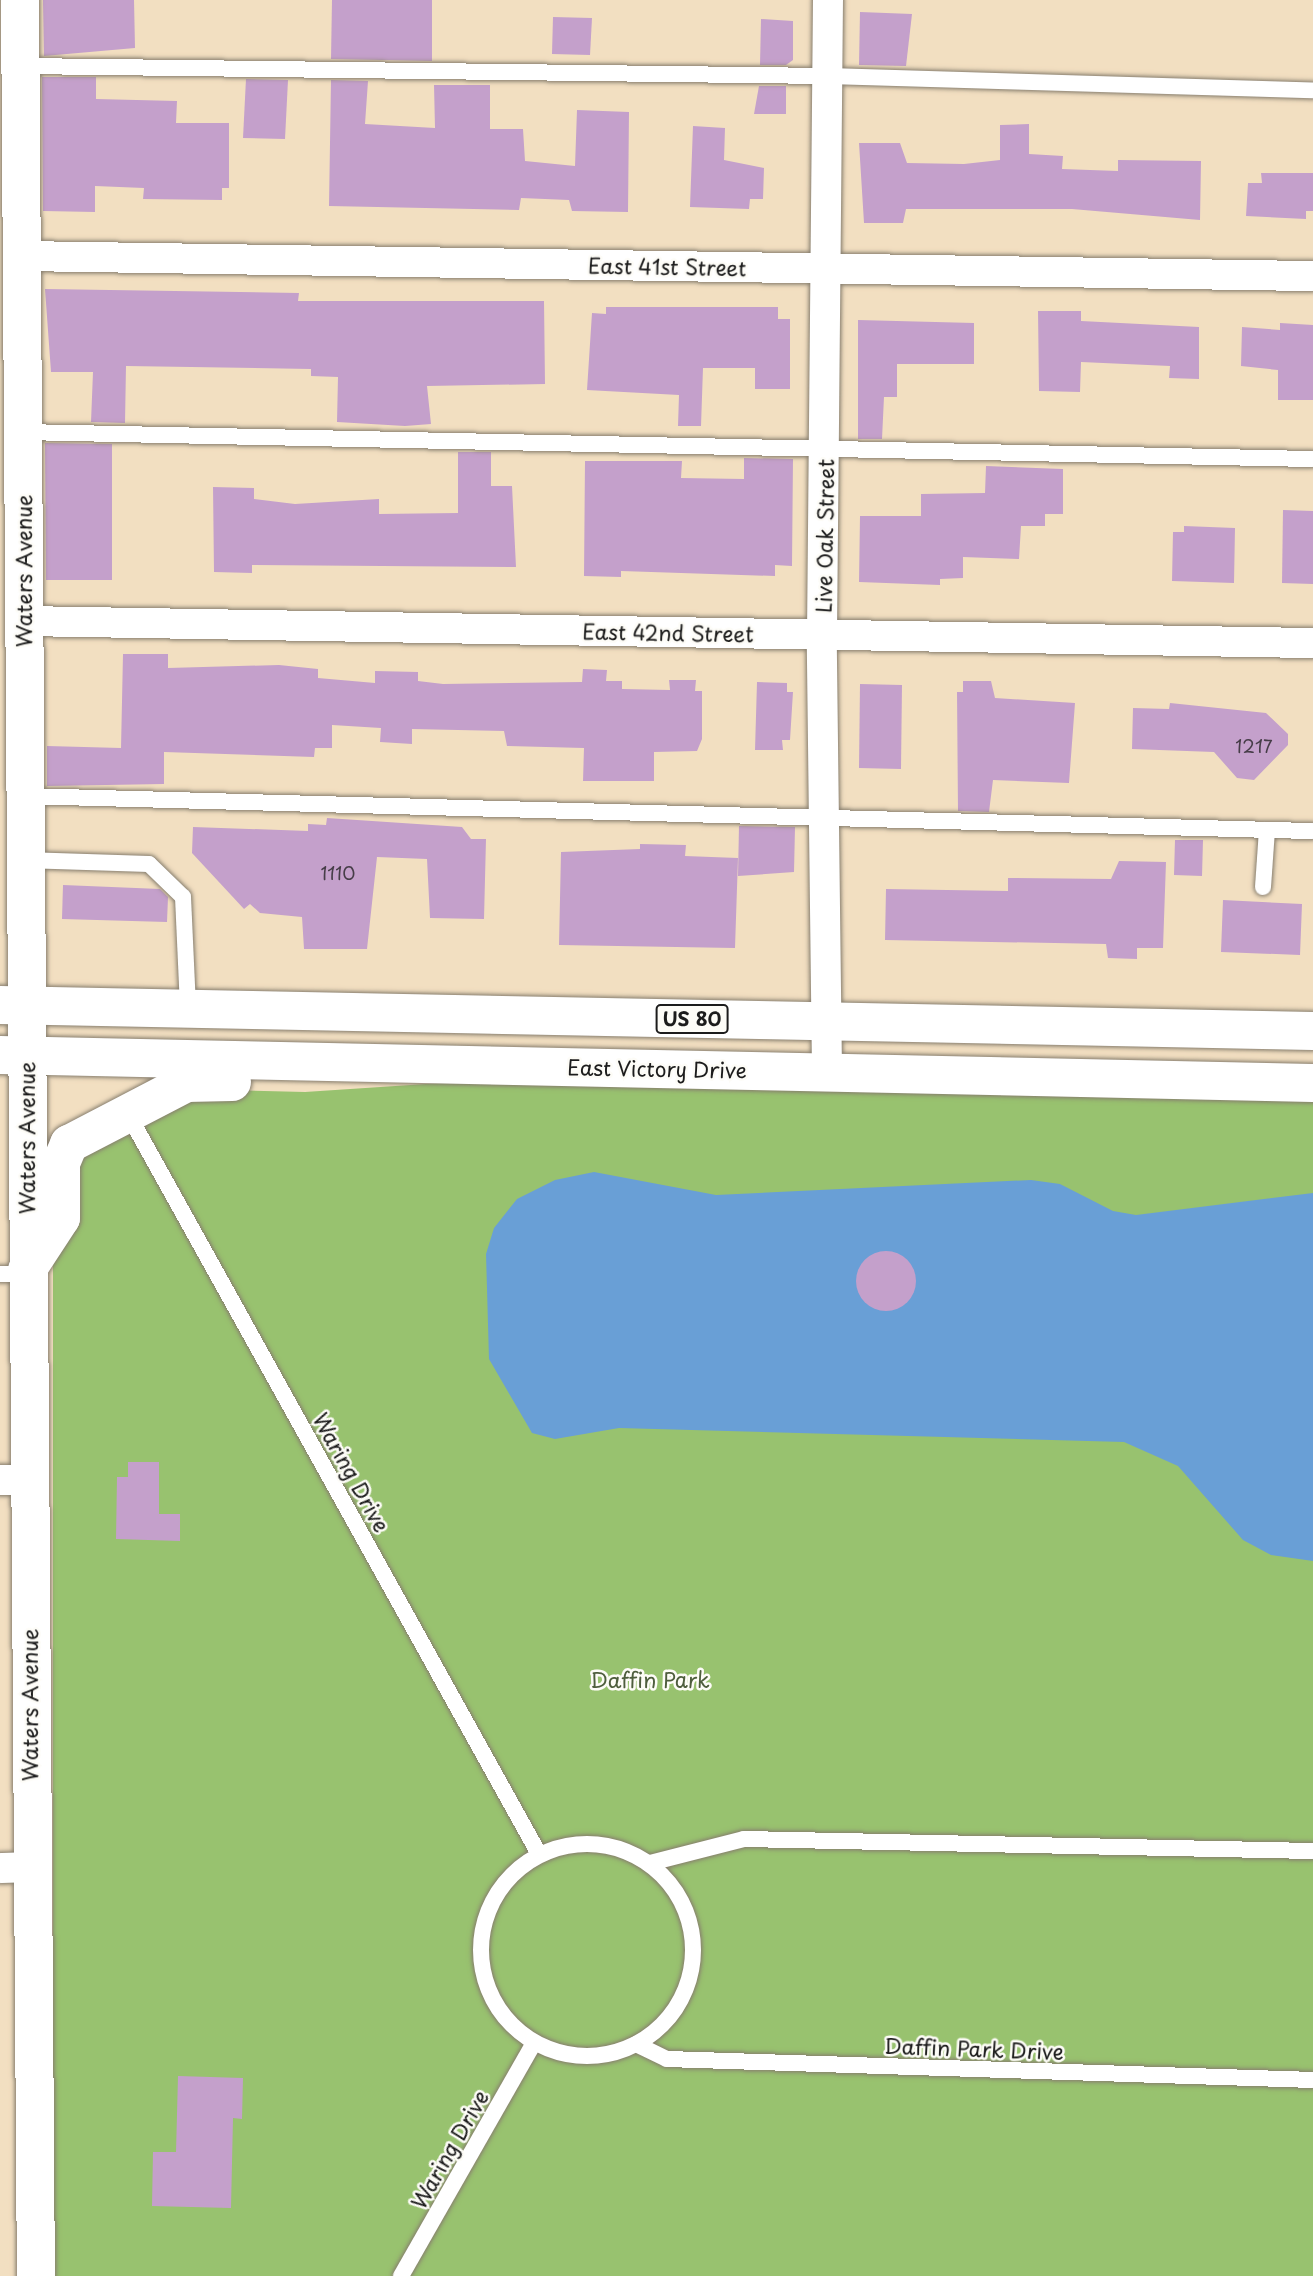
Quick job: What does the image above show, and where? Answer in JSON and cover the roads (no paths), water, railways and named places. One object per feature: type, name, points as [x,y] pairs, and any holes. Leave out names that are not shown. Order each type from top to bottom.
[{"type":"main road","name":"Waters Avenue","points":[[20,0],[20,66],[10,212],[21,256],[22,432],[11,523],[23,621],[24,796],[24,860],[12,1005],[18,1273],[14,1480],[15,1867],[36,2276]]},
{"type":"main road","name":"US 80","points":[[12,1005],[1313,1031]]},
{"type":"main road","name":"East Victory Drive","points":[[13,1055],[1313,1083]]},
{"type":"main road","points":[[18,1273],[61,1218],[61,1163],[69,1144],[126,1111],[186,1083],[366,1077],[432,1063]]},
{"type":"street","name":"Live Oak Street","points":[[827,1072],[827,817],[822,635],[828,268],[828,0]]},
{"type":"street","name":"East 41st Street","points":[[21,256],[1313,276]]},
{"type":"street","name":"East 42nd Street","points":[[23,621],[1313,643]]},
{"type":"lane","points":[[20,66],[828,76],[1313,90]]},
{"type":"lane","points":[[22,432],[1313,460]]},
{"type":"lane","points":[[24,796],[1313,831]]},
{"type":"lane","points":[[1263,887],[1267,830]]},
{"type":"lane","points":[[24,860],[149,864],[183,897],[188,1009]]},
{"type":"lane","name":"Waring Drive","points":[[126,1111],[540,1854]]},
{"type":"lane","points":[[650,1863],[744,1839],[1313,1851]]},
{"type":"lane","points":[[596,1844],[650,1863],[675,1889],[690,1922],[693,1958],[685,1992],[665,2022],[636,2044],[585,2056],[534,2043],[490,1996],[481,1942],[492,1900],[512,1874],[540,1854],[596,1844]]},
{"type":"lane","name":"Waring Drive","points":[[401,2276],[534,2043]]},
{"type":"lane","name":"Daffin Park Drive","points":[[636,2044],[667,2059],[1313,2080]]},
{"type":"water","points":[[594,1172],[716,1195],[1031,1180],[1060,1184],[1113,1211],[1136,1215],[1313,1193],[1313,1561],[1271,1555],[1243,1540],[1178,1466],[1124,1442],[619,1428],[555,1439],[532,1433],[489,1359],[486,1254],[494,1228],[517,1199],[555,1180]]},
{"type":"park label","name":"Daffin Park","points":[[650,1679]]}]
